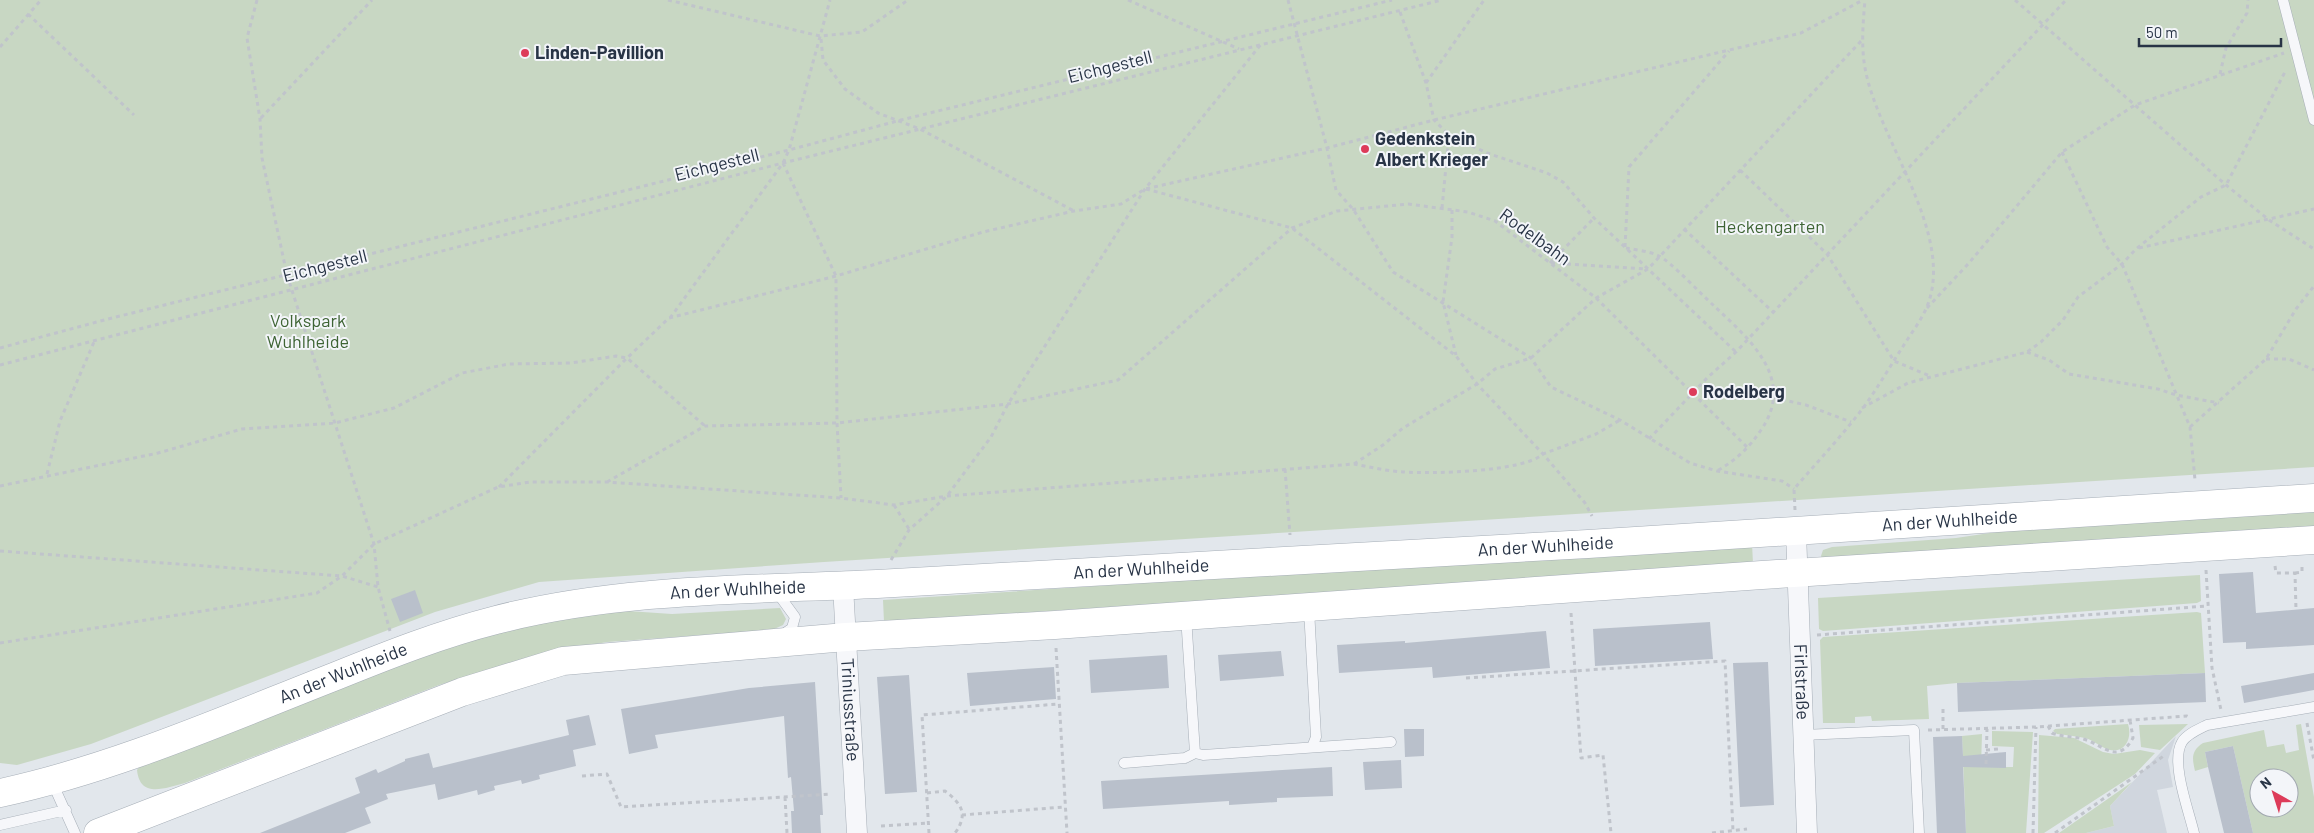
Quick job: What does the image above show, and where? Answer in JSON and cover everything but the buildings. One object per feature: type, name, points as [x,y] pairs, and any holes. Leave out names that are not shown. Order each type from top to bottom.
[{"type":"main road","name":"An der Wuhlheide","points":[[0,794],[52,782],[145,751],[396,652],[494,620],[558,606],[629,598],[774,588],[843,586],[1796,532],[2314,498]]},
{"type":"main road","points":[[98,833],[462,692],[563,661],[771,642],[1186,616],[1797,572],[2308,551]]},
{"type":"street","name":"Firlstraße","points":[[1796,532],[1807,833]]},
{"type":"street","name":"Triniusstraße","points":[[843,586],[857,833]]},
{"type":"lane","points":[[2283,0],[2314,120]]},
{"type":"lane","points":[[771,642],[792,628],[795,617],[774,588]]},
{"type":"lane","points":[[1308,606],[1316,737],[1312,746]]},
{"type":"lane","points":[[1186,616],[1195,752]]},
{"type":"lane","points":[[2194,833],[2177,763],[2182,742],[2193,732],[2208,725],[2309,708]]},
{"type":"lane","points":[[1803,735],[1914,730],[1919,833]]},
{"type":"lane","points":[[1195,752],[1203,755],[1302,750],[1312,746],[1323,748],[1391,742]]},
{"type":"lane","points":[[1124,763],[1185,758],[1195,752]]},
{"type":"lane","points":[[52,782],[75,833]]},
{"type":"lane","points":[[0,825],[66,810]]},
{"type":"path","points":[[0,47],[41,0]]},
{"type":"path","points":[[257,0],[247,38],[260,119],[262,158],[286,275],[292,288],[374,544],[378,587],[396,652]]},
{"type":"path","points":[[260,119],[372,0]]},
{"type":"path","points":[[668,0],[820,36],[862,32],[908,0]]},
{"type":"path","points":[[498,487],[669,318],[783,162],[789,150],[830,0]]},
{"type":"path","points":[[1128,0],[1240,49]]},
{"type":"path","points":[[1288,0],[1327,148],[1336,190],[1353,209],[1393,272],[1531,358],[1551,387],[1620,420],[1690,463],[1717,471],[1782,481],[1794,489],[1862,408],[1926,309],[1969,263],[2062,152],[2135,105],[2220,74],[2297,49]]},
{"type":"path","points":[[0,348],[789,150],[900,120],[1221,40],[1294,25],[1392,0]]},
{"type":"path","name":"Eichgestell","points":[[0,365],[95,342],[292,288],[783,162],[1262,43],[1400,12],[1442,0]]},
{"type":"path","points":[[1426,83],[1484,0]]},
{"type":"path","points":[[1864,0],[1862,40],[1865,69],[1883,124],[1903,172],[1918,201],[1928,232],[1933,258],[1933,281],[1926,309]]},
{"type":"path","points":[[669,318],[836,276],[983,232],[1074,211],[1121,204],[1145,189],[1327,148],[1434,120],[1802,33],[1864,0]]},
{"type":"path","points":[[2015,0],[2226,185],[2270,220],[2314,249]]},
{"type":"path","points":[[1649,439],[1693,392],[1736,352],[1903,172],[2044,26],[2066,0]]},
{"type":"path","points":[[2220,74],[2226,48],[2247,13],[2248,0]]},
{"type":"path","points":[[1400,12],[1426,83],[1434,120],[1449,135],[1487,153],[1547,173],[1563,182],[1594,218],[1736,352]]},
{"type":"path","points":[[28,14],[134,115]]},
{"type":"path","points":[[820,36],[823,60],[845,89],[878,113],[920,129],[1074,211]]},
{"type":"path","points":[[1354,464],[1383,445],[1403,428],[1477,384],[1495,370],[1531,358],[1596,298],[1648,269],[1862,40]]},
{"type":"path","points":[[891,561],[909,530],[947,496],[992,437],[1008,404],[1145,189],[1262,43]]},
{"type":"path","points":[[1862,408],[1908,383],[2027,352],[2041,342],[2063,320],[2078,297],[2122,264],[2136,249],[2200,198],[2226,185],[2297,49]]},
{"type":"path","points":[[1625,248],[1629,167],[1729,51]]},
{"type":"path","points":[[1442,208],[1449,135]]},
{"type":"path","points":[[2062,152],[2107,247],[2122,264],[2190,427],[2195,480]]},
{"type":"path","points":[[783,162],[836,276],[837,423],[841,498]]},
{"type":"path","points":[[1740,170],[1827,254],[1894,361],[1930,376]]},
{"type":"path","points":[[1145,189],[1292,228],[1456,356],[1477,384],[1543,454],[1585,503],[1592,516]]},
{"type":"path","name":"Rodelbahn","points":[[1292,228],[1337,211],[1408,204],[1468,212],[1494,221],[1596,298],[1748,448]]},
{"type":"path","points":[[2136,249],[2270,220],[2314,208]]},
{"type":"path","points":[[1452,210],[1452,237],[1443,302],[1456,356]]},
{"type":"path","points":[[1550,263],[1594,218]]},
{"type":"path","points":[[607,482],[704,426],[837,423],[1008,404],[1118,380],[1292,228]]},
{"type":"path","points":[[1684,229],[1772,312]]},
{"type":"path","points":[[1625,248],[1660,256],[1748,338],[1772,377],[1775,398],[1772,410],[1748,448],[1732,463],[1717,471]]},
{"type":"path","points":[[1550,263],[1648,269]]},
{"type":"path","points":[[2190,427],[2266,359],[2296,308],[2314,286]]},
{"type":"path","points":[[47,475],[60,421],[95,342]]},
{"type":"path","points":[[2027,352],[2049,360],[2069,374],[2158,389],[2176,396],[2219,403]]},
{"type":"path","points":[[0,486],[158,453],[242,428],[335,423],[394,408],[462,373],[509,364],[571,363],[616,356],[627,358],[704,426]]},
{"type":"path","points":[[2266,359],[2289,359],[2314,370]]},
{"type":"path","points":[[1693,392],[1775,398],[1806,405],[1851,422]]},
{"type":"path","points":[[0,643],[317,593],[342,576],[374,544],[498,487],[530,482],[607,482],[841,498],[894,504],[947,496],[1354,464],[1403,472],[1453,472],[1509,466],[1537,460],[1543,454],[1596,434],[1620,420]]},
{"type":"path","points":[[1285,470],[1290,535]]},
{"type":"path","points":[[894,504],[909,530]]},
{"type":"path","points":[[0,550],[342,576],[378,587]]},
{"type":"path","points":[[2275,565],[2276,573],[2302,572],[2308,551]]},
{"type":"path","points":[[2206,569],[2212,668],[2223,722]]},
{"type":"path","points":[[2295,572],[2296,610]]},
{"type":"path","points":[[1816,635],[2207,606]]},
{"type":"path","points":[[1571,613],[1581,758],[1603,755],[1611,833]]},
{"type":"path","points":[[1056,647],[1067,833]]},
{"type":"path","points":[[1466,678],[1725,661],[1733,831]]},
{"type":"path","points":[[929,833],[922,715],[1058,704]]},
{"type":"path","points":[[1943,706],[1943,729]]},
{"type":"path","points":[[2309,708],[2314,759]]},
{"type":"path","points":[[1914,730],[2036,727],[2187,716],[2208,725]]},
{"type":"path","points":[[2048,726],[2052,733],[2059,736],[2084,739],[2103,750],[2121,751],[2129,746],[2133,738],[2130,720]]},
{"type":"path","points":[[2033,833],[2036,727]]},
{"type":"path","points":[[1986,764],[1987,728]]},
{"type":"path","points":[[2055,833],[2182,742]]},
{"type":"path","points":[[1986,750],[1998,750],[1999,752]]},
{"type":"path","points":[[582,776],[607,774],[622,807],[831,794]]},
{"type":"path","points":[[927,793],[945,791],[960,805],[962,815],[961,826],[955,833]]},
{"type":"path","points":[[785,797],[787,833]]},
{"type":"path","points":[[962,815],[1064,807]]},
{"type":"path","points":[[881,826],[929,823]]},
{"type":"path","points":[[1712,833],[1747,829]]},
{"type":"shaded area","points":[[2176,736],[2168,760],[2173,787],[2157,790],[2167,833],[2086,833],[2114,826],[2110,806]]},
{"type":"green space","name":"Volkspark Wuhlheide","points":[[0,0],[2314,0],[2314,467],[824,562],[539,582],[435,612],[91,744],[17,765],[0,763]]},
{"type":"green space","points":[[2314,507],[2314,529],[1822,558],[1821,556],[1823,550],[1832,547],[1956,538],[2024,528]]},
{"type":"green space","points":[[1752,543],[1753,564],[884,622],[883,600]]},
{"type":"green space","points":[[2200,575],[2201,601],[2197,603],[1823,631],[1819,629],[1818,598]]},
{"type":"green space","points":[[780,608],[786,619],[783,625],[772,630],[607,642],[531,656],[439,685],[185,783],[155,789],[143,785],[139,779],[137,770],[140,766],[226,730],[500,628],[613,610],[672,614]]},
{"type":"green space","points":[[2201,613],[2205,673],[1957,683],[1927,686],[1929,719],[1872,721],[1871,716],[1855,717],[1855,723],[1823,723],[1820,640],[1823,637]]},
{"type":"green space","points":[[2128,724],[2129,738],[2127,743],[2121,749],[2116,750],[2107,749],[2085,738],[2057,734],[2053,731],[2055,729]]},
{"type":"green space","points":[[2188,724],[2160,750],[2141,747],[2139,725]]},
{"type":"green space","points":[[2301,724],[2314,797],[2314,833],[2253,833],[2250,818],[2299,818],[2299,768],[2249,768],[2249,816],[2233,746],[2205,752],[2208,767],[2195,771],[2193,759],[2194,752],[2203,743],[2264,730],[2267,747],[2284,744],[2286,753],[2299,750],[2296,725]]},
{"type":"green space","points":[[1992,731],[2033,732],[2026,833],[1966,833],[1962,736],[1982,734],[1981,767],[2013,767],[2014,747],[1992,746]]},
{"type":"green space","points":[[2039,735],[2074,738],[2103,752],[2114,754],[2140,750],[2155,753],[2135,774],[2044,833],[2038,833]]},
{"type":"green space","points":[[2132,782],[2110,806],[2114,826],[2086,833],[2059,833]]},
{"type":"place","name":"Linden-Pavillion","points":[[525,53]]},
{"type":"place","name":"Gedenkstein Albert Krieger","points":[[1365,149]]},
{"type":"place","name":"Rodelberg","points":[[1693,392]]},
{"type":"park label","name":"Heckengarten","points":[[1770,227]]}]
